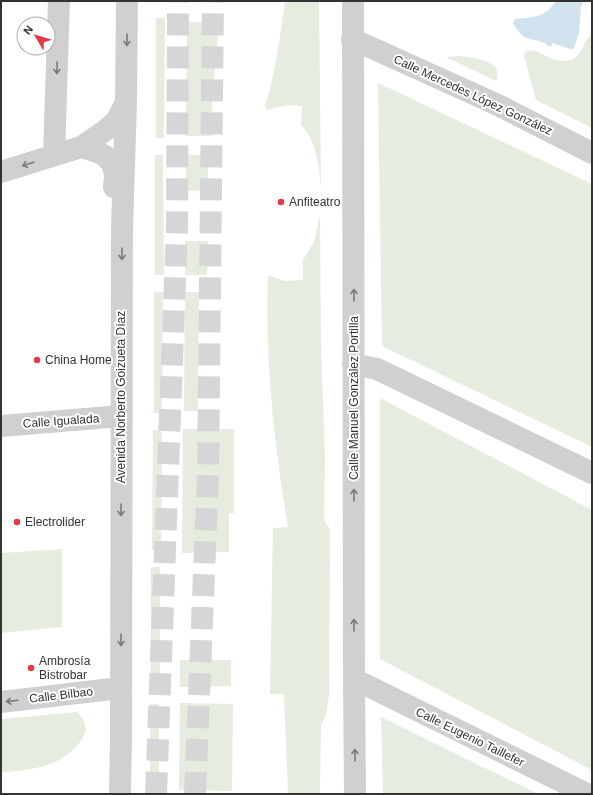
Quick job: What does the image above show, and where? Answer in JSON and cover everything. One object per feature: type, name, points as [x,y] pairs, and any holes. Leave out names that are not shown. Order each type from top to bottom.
[{"type":"street","points":[[54,155],[59,1]]},
{"type":"street","name":"Avenida Norberto Goizueta Díaz","points":[[120,794],[122,228],[126,102],[127,1]]},
{"type":"street","name":"Calle Manuel González Portilla","points":[[353,1],[355,794]]},
{"type":"street","name":"Calle Mercedes López González","points":[[352,39],[498,105],[592,153]]},
{"type":"street","points":[[1,172],[81,147],[106,130],[117,120],[126,102]]},
{"type":"street","points":[[81,147],[104,154],[112,164],[115,176],[114,207],[116,216],[122,228]]},
{"type":"street","points":[[353,364],[377,369],[592,473]]},
{"type":"street","name":"Calle Igualada","points":[[1,426],[121,416]]},
{"type":"street","name":"Calle Eugenio Taillefer","points":[[354,679],[587,794]]},
{"type":"street","name":"Calle Bilbao","points":[[1,702],[120,688]]},
{"type":"shaded area","points":[[285,1],[319,1],[321,188],[318,162],[314,146],[301,125],[302,106],[293,105],[276,107],[268,110],[265,106],[275,67]]},
{"type":"shaded area","points":[[156,18],[165,18],[164,138],[156,138]]},
{"type":"shaded area","points":[[187,22],[219,23],[212,101],[213,136],[186,136]]},
{"type":"shaded area","points":[[592,35],[592,128],[536,100],[524,56],[525,52],[534,50],[551,59],[564,61],[572,60],[579,54],[589,37]]},
{"type":"shaded area","points":[[459,56],[479,59],[492,64],[498,74],[496,81],[446,57]]},
{"type":"shaded area","points":[[378,83],[592,184],[592,447],[382,346]]},
{"type":"shaded area","points":[[155,155],[163,155],[164,275],[155,275]]},
{"type":"shaded area","points":[[186,155],[208,155],[208,190],[186,191]]},
{"type":"shaded area","points":[[320,215],[321,347],[325,458],[324,518],[330,529],[329,695],[326,716],[321,725],[320,794],[288,794],[284,694],[270,694],[273,528],[288,527],[275,433],[269,370],[267,307],[268,275],[284,281],[303,280],[303,260],[314,242]]},
{"type":"shaded area","points":[[185,241],[208,241],[207,275],[185,275]]},
{"type":"shaded area","points":[[154,292],[163,292],[162,413],[154,413]]},
{"type":"shaded area","points":[[185,292],[199,292],[198,411],[184,411]]},
{"type":"shaded area","points":[[380,398],[592,510],[592,770],[380,659]]},
{"type":"shaded area","points":[[183,429],[234,429],[234,513],[229,513],[229,552],[182,553]]},
{"type":"shaded area","points":[[153,430],[162,430],[161,550],[152,550]]},
{"type":"shaded area","points":[[62,549],[62,627],[1,633],[1,553]]},
{"type":"shaded area","points":[[151,567],[160,567],[160,686],[151,686]]},
{"type":"shaded area","points":[[180,660],[231,660],[231,686],[180,687]]},
{"type":"shaded area","points":[[180,703],[233,704],[232,791],[179,790]]},
{"type":"shaded area","points":[[150,704],[159,704],[159,794],[150,794]]},
{"type":"shaded area","points":[[77,712],[85,723],[86,730],[83,738],[72,751],[64,757],[44,766],[1,773],[1,719]]},
{"type":"shaded area","points":[[381,717],[538,794],[383,794]]},
{"type":"water","points":[[556,1],[583,1],[579,33],[574,48],[571,49],[552,43],[551,47],[542,42],[525,37],[513,23],[515,19],[543,14],[552,7]]},
{"type":"tunnel","points":[[156,794],[177,225],[178,1]]},
{"type":"tunnel","points":[[195,794],[208,475],[213,1]]},
{"type":"place","name":"Anfiteatro","points":[[281,202]]},
{"type":"place","name":"China Home","points":[[37,360]]},
{"type":"place","name":"Electrolider","points":[[17,522]]},
{"type":"place","name":"Ambrosía Bistrobar","points":[[31,668]]}]
